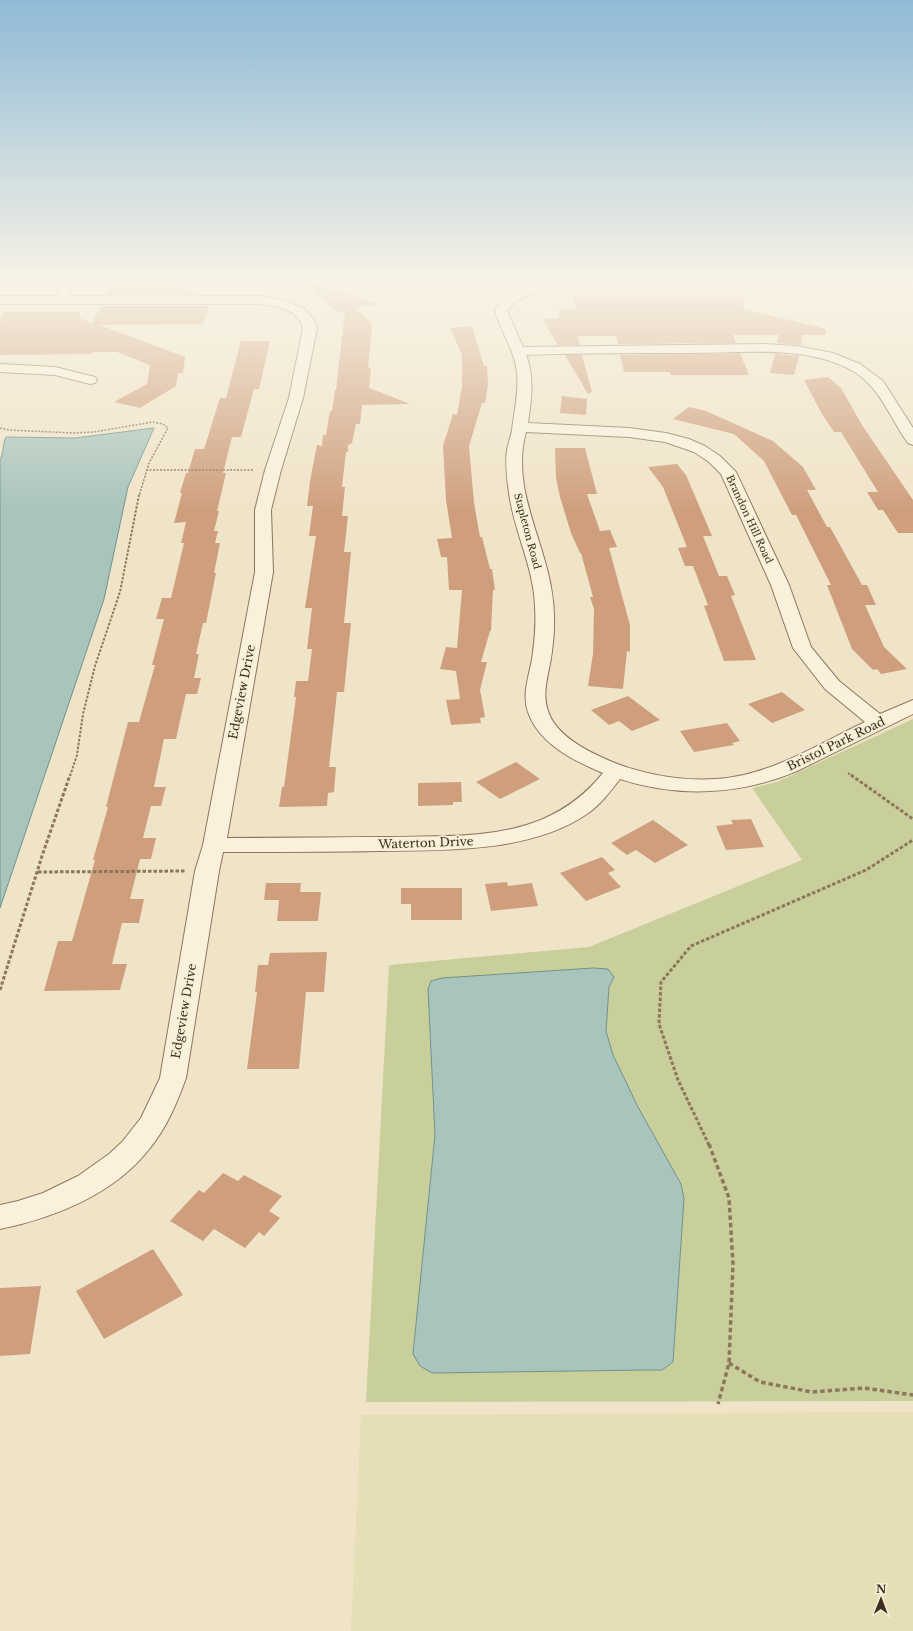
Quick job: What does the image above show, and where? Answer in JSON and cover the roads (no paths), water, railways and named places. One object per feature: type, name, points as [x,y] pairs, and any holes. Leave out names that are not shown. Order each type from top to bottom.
[{"type":"street","name":"Edgeview Drive","points":[[0,1217],[13,1215],[48,1204],[79,1189],[108,1169],[133,1150],[151,1127],[164,1103],[172,1078],[207,870],[214,845],[264,572],[263,510],[273,470],[297,390],[304,358]]},
{"type":"street","name":"Stapleton Road","points":[[521,358],[524,370],[524,400],[514,455],[517,495],[537,564],[544,601],[544,650],[536,685],[536,704],[539,714],[553,735],[569,748],[615,772]]},
{"type":"street","points":[[833,358],[854,366],[870,376],[878,384],[913,440]]},
{"type":"street","points":[[0,368],[55,371],[90,380]]},
{"type":"street","name":"Brandon Hill Road","points":[[519,427],[653,435],[689,445],[716,460],[728,472],[774,571],[802,648],[832,685],[879,723]]},
{"type":"street","name":"Bristol Park Road","points":[[615,772],[651,780],[685,784],[722,785],[751,780],[805,760],[913,706]]},
{"type":"street","name":"Waterton Drive","points":[[214,845],[469,842],[497,839],[526,833],[572,814],[595,797],[615,772]]},
{"type":"water","points":[[154,428],[128,487],[104,599],[0,908],[0,460],[5,440],[6,437],[75,438]]},
{"type":"water","points":[[593,968],[608,969],[614,977],[609,987],[606,1031],[613,1055],[638,1107],[681,1184],[684,1199],[673,1362],[662,1370],[432,1373],[420,1366],[413,1354],[435,1135],[428,989],[431,981],[442,978]]}]
